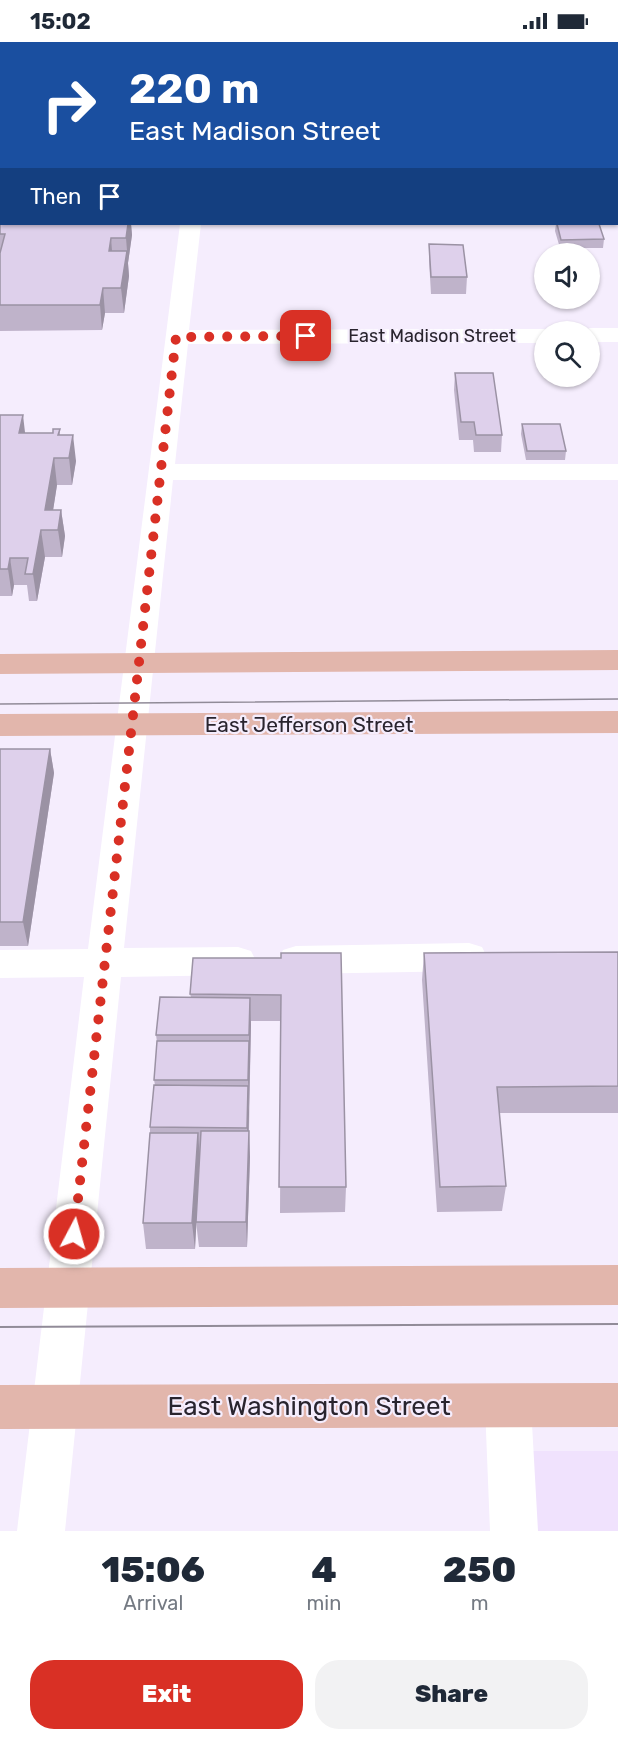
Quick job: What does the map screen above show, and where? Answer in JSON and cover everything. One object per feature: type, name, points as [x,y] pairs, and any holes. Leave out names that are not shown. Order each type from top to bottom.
[{"type":"main road","points":[[0,664],[618,660]]},
{"type":"main road","name":"East Jefferson Street","points":[[0,725],[618,722]]},
{"type":"main road","points":[[0,1288],[618,1285]]},
{"type":"main road","name":"East Washington Street","points":[[0,1407],[618,1406]]},
{"type":"street","points":[[41,1531],[138,663],[190,225]]},
{"type":"street","points":[[600,335],[618,335]]},
{"type":"street","name":"East Madison Street","points":[[176,337],[534,336]]},
{"type":"street","points":[[160,472],[618,472]]},
{"type":"street","points":[[0,963],[500,956]]},
{"type":"street","points":[[508,1406],[514,1531]]},
{"type":"shaded area","points":[[521,1451],[618,1451],[618,1531],[530,1531]]},
{"type":"building","points":[[0,225],[128,225],[126,238],[111,238],[109,251],[127,251],[121,288],[103,288],[100,305],[0,305],[0,253],[5,234],[0,234]]},
{"type":"building","points":[[557,225],[599,225],[604,239],[561,240]]},
{"type":"building","points":[[429,244],[463,245],[467,277],[431,277]]},
{"type":"building","points":[[455,373],[493,373],[502,435],[476,435],[474,422],[461,422]]},
{"type":"building","points":[[0,415],[23,415],[19,433],[53,433],[53,429],[60,429],[58,435],[73,435],[69,458],[54,458],[45,510],[61,510],[58,530],[41,530],[33,574],[25,574],[28,558],[10,558],[8,569],[0,569]]},
{"type":"building","points":[[522,424],[560,424],[566,451],[527,451]]},
{"type":"building","points":[[0,749],[50,749],[23,922],[0,922]]},
{"type":"building","points":[[618,952],[618,1086],[497,1087],[506,1186],[440,1187],[424,953]]},
{"type":"building","points":[[281,953],[341,953],[346,1187],[279,1187],[281,995],[190,994],[193,958],[281,958]]},
{"type":"building","points":[[160,997],[250,998],[249,1035],[156,1035]]},
{"type":"building","points":[[157,1041],[249,1041],[248,1080],[154,1080]]},
{"type":"building","points":[[154,1085],[248,1086],[247,1128],[150,1127]]},
{"type":"building","points":[[201,1131],[249,1131],[246,1222],[196,1222]]},
{"type":"building","points":[[150,1133],[198,1133],[192,1223],[143,1223]]},
{"type":"tram line","points":[[0,704],[618,699]]},
{"type":"tram line","points":[[0,1327],[618,1324]]},
{"type":"route","points":[[74,1234],[176,337],[306,336]]}]
